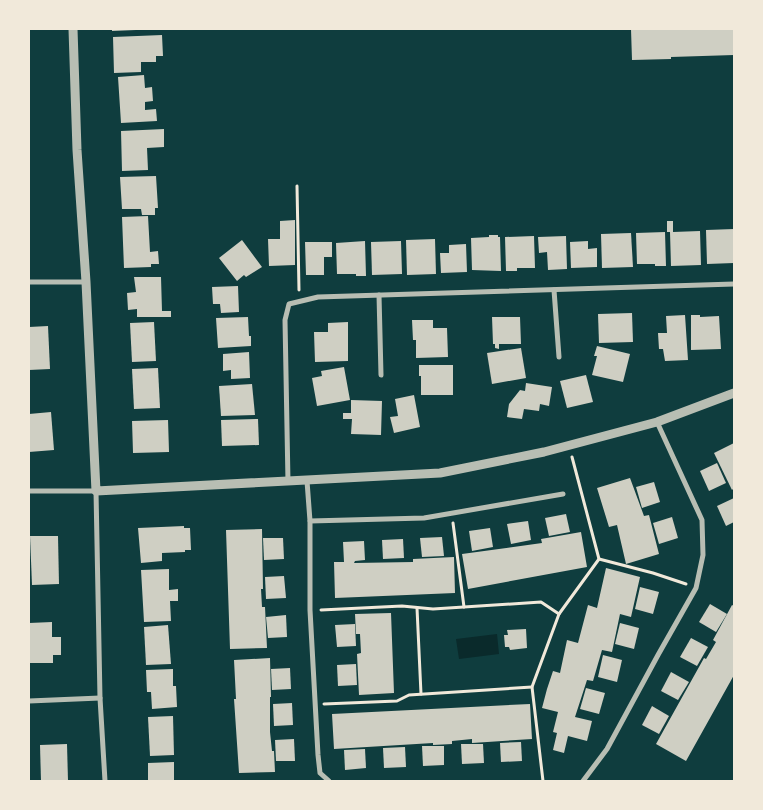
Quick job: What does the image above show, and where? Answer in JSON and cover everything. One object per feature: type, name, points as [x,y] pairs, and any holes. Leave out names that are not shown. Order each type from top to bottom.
[{"type":"street","points":[[73,29],[77,150],[86,282],[96,490],[100,698],[105,781]]},
{"type":"street","points":[[29,282],[86,282]]},
{"type":"street","points":[[288,482],[285,320],[289,304],[318,298],[734,284]]},
{"type":"street","points":[[554,290],[559,357]]},
{"type":"street","points":[[379,296],[381,375]]},
{"type":"street","points":[[29,492],[440,474],[544,452],[657,422],[734,393]]},
{"type":"street","points":[[583,781],[607,749],[696,588],[704,555],[702,520],[657,422]]},
{"type":"street","points":[[307,481],[310,521],[310,610],[320,773],[329,781]]},
{"type":"street","points":[[310,521],[424,518],[563,494]]},
{"type":"street","points":[[29,701],[100,698]]},
{"type":"path","points":[[289,304],[299,290],[297,186]]},
{"type":"path","points":[[568,445],[599,559]]},
{"type":"path","points":[[452,514],[464,607]]},
{"type":"path","points":[[599,559],[653,573],[696,588]]},
{"type":"path","points":[[543,781],[532,687],[558,614],[599,559]]},
{"type":"path","points":[[310,610],[402,606],[433,609],[541,602],[558,614]]},
{"type":"path","points":[[417,608],[421,694]]},
{"type":"path","points":[[316,704],[396,701],[409,695],[532,687]]},
{"type":"water","points":[[497,634],[499,654],[459,659],[456,639]]},
{"type":"building","points":[[112,29],[136,29],[136,30],[112,31]]},
{"type":"building","points":[[631,29],[734,29],[734,55],[632,60]]},
{"type":"building","points":[[162,35],[163,56],[156,56],[156,62],[141,62],[141,72],[114,73],[113,37]]},
{"type":"building","points":[[144,75],[145,88],[152,87],[153,101],[145,102],[145,110],[156,109],[157,121],[121,123],[118,77]]},
{"type":"building","points":[[164,129],[164,147],[147,148],[148,170],[122,171],[121,131]]},
{"type":"building","points":[[156,176],[158,208],[155,208],[155,215],[142,215],[141,209],[122,209],[120,177]]},
{"type":"building","points":[[148,216],[150,252],[158,251],[159,264],[151,264],[151,267],[124,268],[122,217]]},
{"type":"building","points":[[295,220],[295,265],[269,266],[268,239],[280,239],[280,221]]},
{"type":"building","points":[[667,221],[673,221],[673,232],[700,231],[701,265],[671,266],[670,232],[667,232]]},
{"type":"building","points":[[734,229],[734,263],[707,264],[706,230]]},
{"type":"building","points":[[665,232],[666,266],[637,264],[636,233]]},
{"type":"building","points":[[631,233],[633,267],[602,268],[601,234]]},
{"type":"building","points":[[489,235],[498,235],[500,237],[501,271],[472,270],[471,238],[489,237]]},
{"type":"building","points":[[534,236],[535,268],[517,268],[517,271],[506,271],[505,237]]},
{"type":"building","points":[[566,236],[567,269],[548,270],[547,252],[539,253],[538,237]]},
{"type":"building","points":[[435,239],[436,274],[407,275],[406,240]]},
{"type":"building","points":[[242,240],[262,267],[246,277],[244,275],[237,281],[219,258]]},
{"type":"building","points":[[365,241],[366,276],[337,274],[336,243]]},
{"type":"building","points":[[401,241],[402,274],[372,275],[371,242]]},
{"type":"building","points":[[588,241],[588,249],[597,248],[597,267],[571,268],[570,242]]},
{"type":"building","points":[[305,242],[332,242],[332,257],[324,257],[324,275],[306,275]]},
{"type":"building","points":[[466,244],[467,272],[441,273],[440,253],[449,253],[449,245]]},
{"type":"building","points":[[134,277],[161,277],[162,311],[171,311],[171,317],[137,317],[137,309],[128,310],[127,293],[136,292]]},
{"type":"building","points":[[238,286],[239,312],[221,313],[220,304],[213,304],[212,287]]},
{"type":"building","points":[[632,313],[633,342],[599,343],[598,314]]},
{"type":"building","points":[[685,315],[688,360],[665,361],[663,349],[659,349],[658,333],[667,333],[666,316]]},
{"type":"building","points":[[691,315],[700,315],[700,317],[719,316],[721,349],[691,350]]},
{"type":"building","points":[[248,317],[251,346],[218,348],[216,318]]},
{"type":"building","points":[[492,317],[520,317],[521,344],[499,344],[499,349],[495,348],[495,344],[493,344]]},
{"type":"building","points":[[412,320],[433,320],[433,328],[447,328],[448,357],[416,358],[416,340],[413,340]]},
{"type":"building","points":[[154,322],[156,361],[132,362],[130,323]]},
{"type":"building","points":[[348,322],[348,361],[315,362],[314,332],[328,332],[328,323]]},
{"type":"building","points":[[48,326],[50,369],[29,370],[29,327]]},
{"type":"building","points":[[597,346],[630,354],[623,382],[592,375],[597,356],[594,356]]},
{"type":"building","points":[[521,348],[526,378],[492,384],[487,353]]},
{"type":"building","points":[[249,352],[250,378],[231,379],[231,370],[223,371],[223,354]]},
{"type":"building","points":[[419,365],[453,365],[453,395],[421,395]]},
{"type":"building","points":[[344,367],[350,400],[317,406],[312,378],[322,376],[321,371]]},
{"type":"building","points":[[158,368],[160,408],[134,409],[132,369]]},
{"type":"building","points":[[586,375],[593,402],[567,408],[560,381]]},
{"type":"building","points":[[526,383],[552,387],[549,406],[540,404],[539,411],[524,409],[522,419],[507,417],[509,404],[520,390],[525,391]]},
{"type":"building","points":[[252,384],[255,415],[221,416],[219,386]]},
{"type":"building","points":[[414,395],[420,427],[394,433],[390,417],[398,416],[395,399]]},
{"type":"building","points":[[351,400],[382,401],[381,435],[351,434],[352,419],[343,419],[343,413],[351,413]]},
{"type":"building","points":[[51,412],[54,450],[29,452],[29,414]]},
{"type":"building","points":[[258,419],[259,445],[222,446],[221,420]]},
{"type":"building","points":[[168,420],[169,452],[133,453],[132,421]]},
{"type":"building","points":[[734,443],[734,488],[732,490],[714,453]]},
{"type":"building","points":[[717,463],[726,483],[709,491],[700,471]]},
{"type":"building","points":[[630,478],[644,516],[649,515],[659,554],[626,564],[617,525],[609,527],[597,488]]},
{"type":"building","points":[[654,482],[660,502],[642,508],[636,487]]},
{"type":"building","points":[[734,498],[734,522],[726,526],[717,506]]},
{"type":"building","points":[[566,514],[570,532],[549,536],[545,518]]},
{"type":"building","points":[[672,517],[678,538],[659,544],[653,523]]},
{"type":"building","points":[[528,521],[531,540],[511,544],[507,524]]},
{"type":"building","points":[[184,526],[184,528],[190,528],[191,550],[162,553],[162,561],[141,563],[138,528]]},
{"type":"building","points":[[490,528],[493,547],[472,551],[469,531]]},
{"type":"building","points":[[262,529],[263,589],[261,589],[262,607],[265,607],[267,648],[230,649],[226,530]]},
{"type":"building","points":[[581,532],[587,567],[468,589],[462,554],[542,543],[541,539]]},
{"type":"building","points":[[30,536],[58,536],[59,584],[32,585]]},
{"type":"building","points":[[442,537],[444,556],[422,557],[420,538]]},
{"type":"building","points":[[263,538],[283,538],[284,559],[264,560]]},
{"type":"building","points":[[403,539],[404,558],[383,559],[382,540]]},
{"type":"building","points":[[364,541],[365,560],[355,561],[354,563],[413,562],[413,559],[454,557],[455,593],[335,598],[334,562],[344,562],[343,542]]},
{"type":"building","points":[[606,568],[640,577],[631,617],[620,614],[612,652],[602,650],[593,681],[587,680],[575,717],[592,721],[587,741],[568,736],[564,753],[553,750],[557,733],[553,732],[558,712],[542,708],[553,671],[560,673],[567,640],[578,643],[588,605],[597,608]]},
{"type":"building","points":[[169,569],[169,590],[178,589],[178,601],[170,601],[171,621],[144,622],[141,570]]},
{"type":"building","points":[[284,576],[286,598],[266,599],[265,577]]},
{"type":"building","points":[[640,587],[659,592],[653,614],[635,609]]},
{"type":"building","points":[[710,604],[727,614],[716,632],[699,622]]},
{"type":"building","points":[[732,605],[734,606],[734,675],[686,761],[656,744],[704,658],[706,659],[716,642],[713,640]]},
{"type":"building","points":[[391,613],[394,693],[359,695],[357,654],[361,653],[360,634],[356,634],[355,614]]},
{"type":"building","points":[[286,615],[287,637],[268,638],[266,617]]},
{"type":"building","points":[[52,622],[52,637],[61,637],[61,655],[53,655],[53,663],[29,663],[29,623]]},
{"type":"building","points":[[620,623],[639,628],[634,649],[615,644]]},
{"type":"building","points":[[355,624],[356,646],[337,647],[335,625]]},
{"type":"building","points":[[168,625],[171,664],[146,665],[144,627]]},
{"type":"building","points":[[526,629],[527,648],[510,650],[509,647],[505,647],[504,635],[508,635],[507,630]]},
{"type":"building","points":[[691,638],[708,647],[697,666],[680,657]]},
{"type":"building","points":[[603,655],[622,660],[617,682],[598,677]]},
{"type":"building","points":[[270,658],[270,732],[272,751],[274,751],[275,772],[239,773],[234,699],[236,699],[234,660]]},
{"type":"building","points":[[356,664],[357,685],[338,686],[337,665]]},
{"type":"building","points":[[290,668],[291,689],[272,690],[271,669]]},
{"type":"building","points":[[173,669],[173,686],[176,686],[177,707],[152,709],[151,692],[147,692],[146,670]]},
{"type":"building","points":[[671,672],[689,682],[678,700],[661,691]]},
{"type":"building","points":[[586,688],[605,693],[599,714],[580,709]]},
{"type":"building","points":[[292,703],[293,725],[274,726],[273,704]]},
{"type":"building","points":[[530,704],[532,739],[472,743],[472,739],[452,741],[452,744],[433,745],[433,743],[334,749],[332,714]]},
{"type":"building","points":[[652,706],[669,716],[659,734],[642,725]]},
{"type":"building","points":[[173,716],[174,755],[150,756],[148,717]]},
{"type":"building","points":[[294,739],[295,761],[276,761],[275,740]]},
{"type":"building","points":[[521,742],[522,761],[501,762],[500,743]]},
{"type":"building","points":[[67,744],[68,781],[41,781],[40,745]]},
{"type":"building","points":[[461,744],[483,744],[484,763],[462,764]]},
{"type":"building","points":[[422,746],[444,746],[444,765],[423,766]]},
{"type":"building","points":[[405,747],[406,767],[384,768],[383,748]]},
{"type":"building","points":[[365,749],[366,768],[345,770],[344,750]]},
{"type":"building","points":[[174,762],[174,781],[148,781],[148,763]]}]
